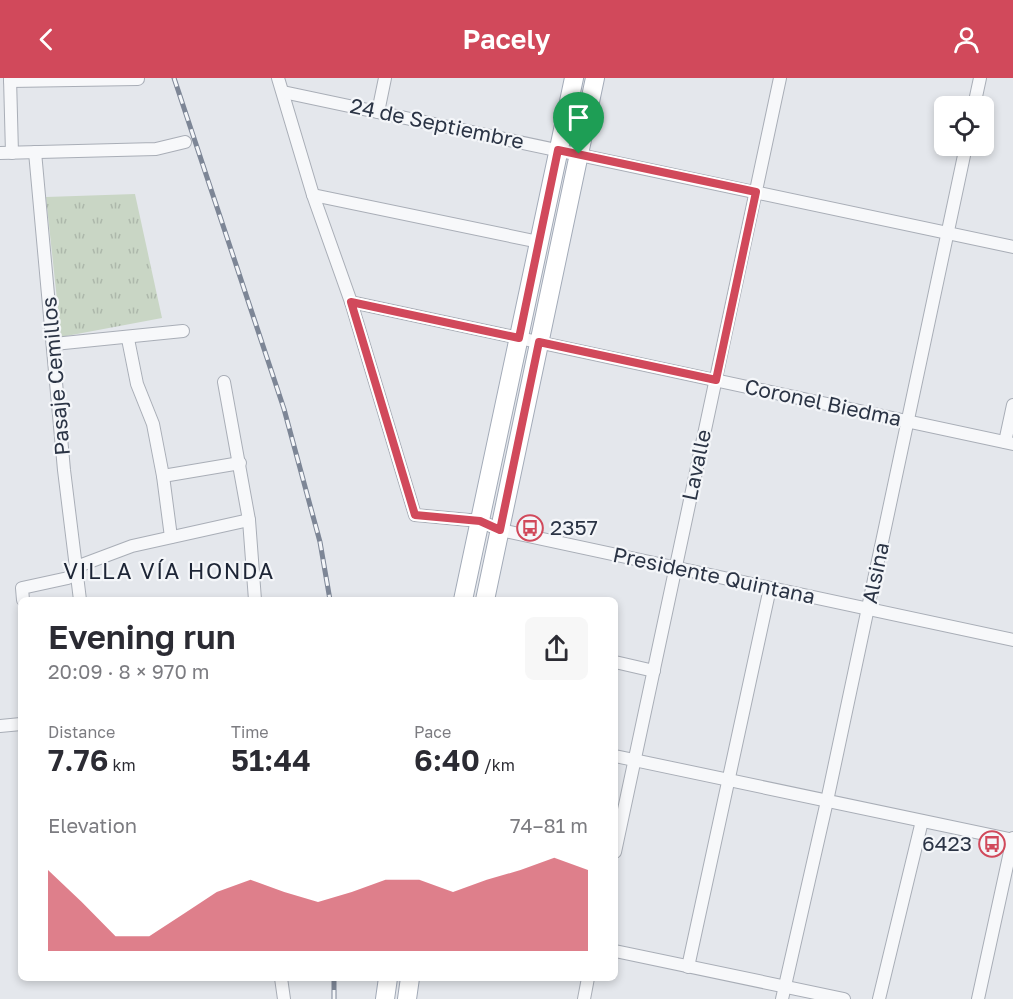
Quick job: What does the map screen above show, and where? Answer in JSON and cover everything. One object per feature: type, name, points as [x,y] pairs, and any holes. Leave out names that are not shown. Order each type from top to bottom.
[{"type":"main road","points":[[464,597],[574,78]]},
{"type":"main road","points":[[486,597],[595,78]]},
{"type":"main road","points":[[385,999],[388,981]]},
{"type":"main road","points":[[408,999],[410,981]]},
{"type":"street","points":[[278,78],[314,195],[351,302]]},
{"type":"street","points":[[378,112],[385,78]]},
{"type":"street","name":"Lavalle","points":[[618,835],[780,78]]},
{"type":"street","points":[[976,96],[980,78]]},
{"type":"street","points":[[138,79],[10,80],[6,153],[156,149],[185,142]]},
{"type":"street","name":"24 de Septiembre","points":[[283,92],[1013,247]]},
{"type":"street","name":"Pasaje Cemillos","points":[[35,152],[80,597]]},
{"type":"street","name":"Alsina","points":[[782,999],[827,801],[964,156]]},
{"type":"street","points":[[314,195],[539,242]]},
{"type":"street","name":"Coronel Biedma","points":[[351,302],[1009,443]]},
{"type":"street","name":"Presidente Quintana","points":[[351,302],[415,515],[480,521],[500,530],[1013,640]]},
{"type":"street","points":[[54,344],[128,339],[183,331]]},
{"type":"street","points":[[128,339],[137,384],[153,424],[171,537]]},
{"type":"street","points":[[224,382],[249,520],[255,597]]},
{"type":"street","points":[[1009,443],[1013,405]]},
{"type":"street","points":[[163,476],[240,463]]},
{"type":"street","points":[[23,597],[22,588],[68,578],[76,567],[132,546],[249,520]]},
{"type":"street","points":[[688,967],[770,588]]},
{"type":"street","points":[[618,663],[654,671]]},
{"type":"street","points":[[0,726],[18,724]]},
{"type":"street","points":[[618,757],[1013,839],[978,999]]},
{"type":"street","points":[[879,999],[922,821]]},
{"type":"street","points":[[618,952],[844,999]]},
{"type":"street","points":[[281,981],[284,999]]},
{"type":"street","points":[[584,999],[587,981]]},
{"type":"green space","points":[[135,194],[162,318],[61,337],[46,197]]},
{"type":"railway","points":[[174,78],[284,409],[320,542],[329,597]]},
{"type":"railway","points":[[334,981],[334,999]]},
{"type":"place","name":"2357","points":[[530,528]]},
{"type":"place","name":"6423","points":[[992,844]]},
{"type":"district","name":"VILLA VÍA HONDA","points":[[169,571]]},
{"type":"route","points":[[558,150],[579,154],[756,192],[716,380],[539,342],[500,530],[480,521],[415,515],[351,302],[519,338],[558,150]]}]
